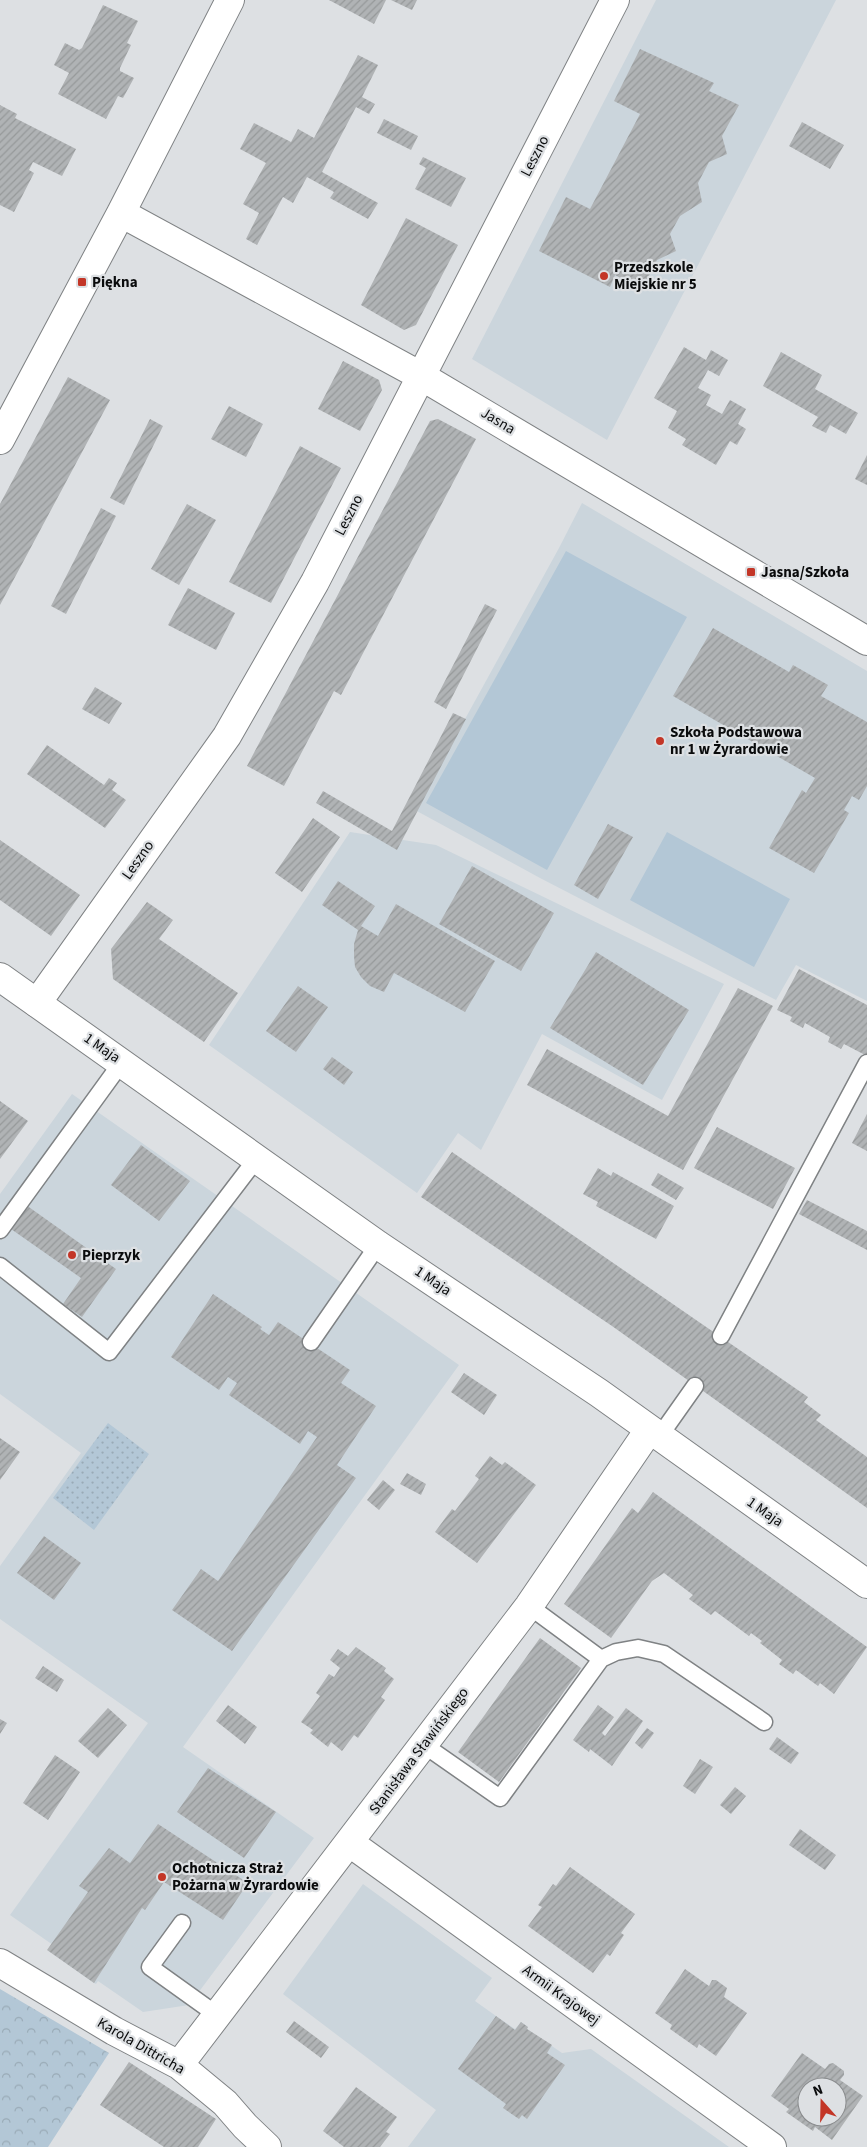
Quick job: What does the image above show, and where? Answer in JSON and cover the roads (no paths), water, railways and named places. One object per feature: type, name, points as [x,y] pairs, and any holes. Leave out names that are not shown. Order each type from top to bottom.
[{"type":"street","points":[[0,440],[121,214],[230,0]]},
{"type":"street","name":"Leszno","points":[[37,1003],[227,736],[315,582],[615,0]]},
{"type":"street","name":"Jasna","points":[[121,214],[421,376],[867,641]]},
{"type":"street","name":"1 Maja","points":[[0,977],[378,1245],[599,1393],[867,1584]]},
{"type":"street","name":"Stanisława Sławińskiego","points":[[179,2065],[529,1606],[654,1433]]},
{"type":"street","name":"Armii Krajowej","points":[[350,1843],[772,2147]]},
{"type":"street","name":"Karola Dittricha","points":[[0,1963],[114,2031],[179,2065],[226,2103],[245,2126],[267,2147]]},
{"type":"lane","points":[[0,1230],[122,1062]]},
{"type":"lane","points":[[721,1336],[867,1063]]},
{"type":"lane","points":[[0,1266],[108,1352],[256,1158]]},
{"type":"lane","points":[[311,1342],[378,1245]]},
{"type":"lane","points":[[654,1433],[695,1386]]},
{"type":"lane","points":[[529,1606],[601,1659]]},
{"type":"lane","points":[[424,1745],[500,1798],[601,1659],[616,1652],[638,1648],[664,1654],[764,1722]]},
{"type":"lane","points":[[182,1924],[150,1967],[217,2015]]},
{"type":"place","name":"Przedszkole Miejskie nr 5","points":[[604,276]]},
{"type":"place","name":"Piękna","points":[[82,282]]},
{"type":"place","name":"Jasna/Szkoła","points":[[751,572]]},
{"type":"place","name":"Szkoła Podstawowa nr 1 w Żyrardowie","points":[[660,741]]},
{"type":"place","name":"Pieprzyk","points":[[72,1255]]},
{"type":"place","name":"Ochotnicza Straż Pożarna w Żyrardowie","points":[[162,1877]]}]
